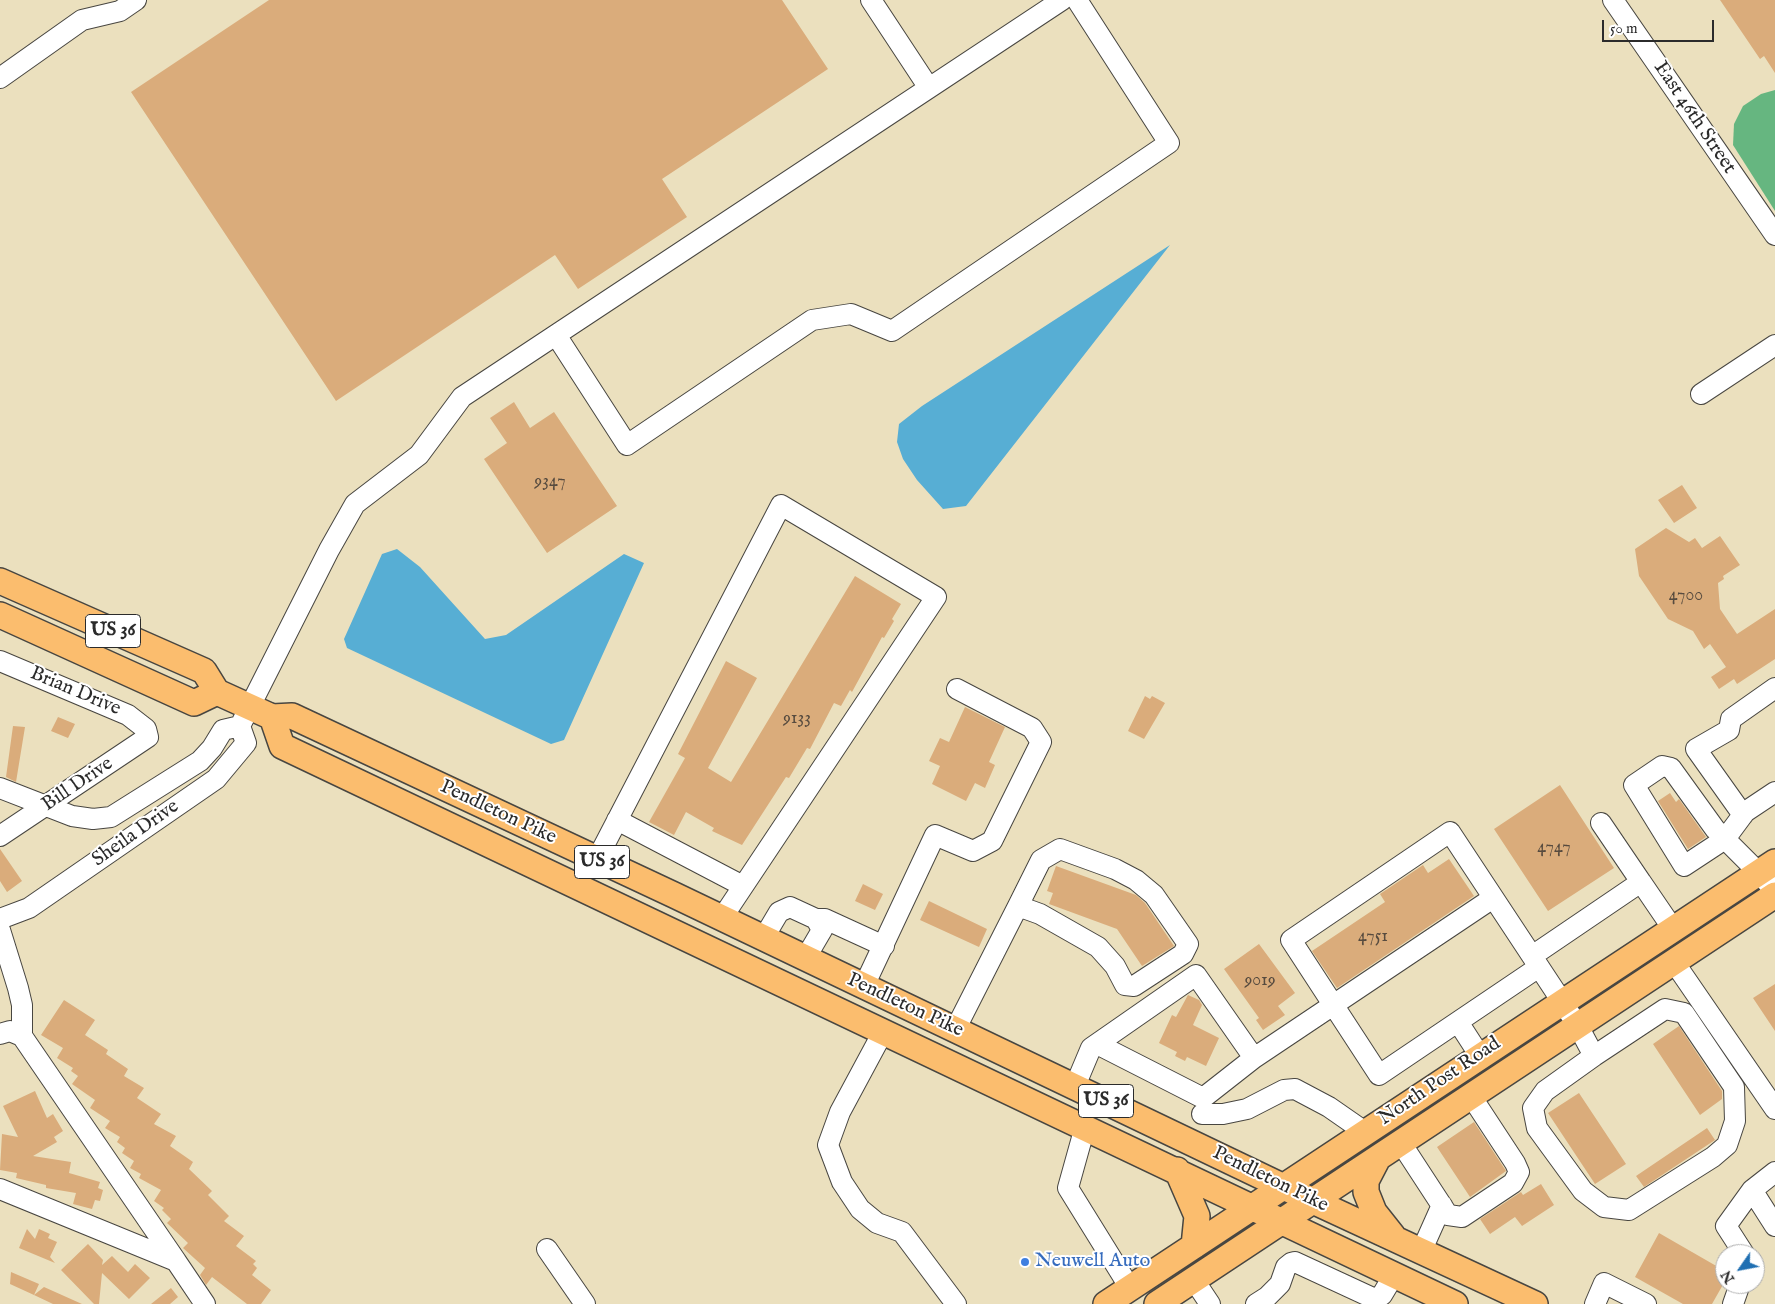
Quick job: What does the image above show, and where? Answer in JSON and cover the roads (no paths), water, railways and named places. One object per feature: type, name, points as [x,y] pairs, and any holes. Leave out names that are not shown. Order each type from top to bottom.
[{"type":"main road","name":"US 36","points":[[0,581],[204,671],[217,692]]},
{"type":"main road","points":[[0,615],[194,702],[217,692]]},
{"type":"main road","name":"Pendleton Pike","points":[[217,692],[254,717],[282,746],[1177,1170],[1281,1223],[1455,1304]]},
{"type":"main road","name":"Pendleton Pike","points":[[254,717],[292,716],[722,918],[1283,1187],[1535,1304]]},
{"type":"main road","name":"North Post Road","points":[[1106,1304],[1767,867]]},
{"type":"main road","name":"North Post Road","points":[[1157,1304],[1578,1026],[1775,893]]},
{"type":"main road","points":[[1378,1158],[1366,1181],[1366,1192],[1369,1204],[1379,1221],[1396,1240]]},
{"type":"main road","points":[[1177,1170],[1197,1216],[1194,1246]]},
{"type":"street","points":[[0,78],[82,20],[120,11],[136,0]]},
{"type":"street","points":[[871,0],[929,88]]},
{"type":"street","points":[[254,717],[329,550],[355,504],[419,455],[462,397],[1062,0]]},
{"type":"street","points":[[556,335],[627,445],[812,320],[851,314],[892,331],[1169,143],[1077,0]]},
{"type":"street","name":"East 46th Street","points":[[1614,0],[1775,235]]},
{"type":"street","points":[[1701,394],[1775,345]]},
{"type":"street","points":[[596,859],[780,505],[936,597],[722,918]]},
{"type":"street","name":"Brian Drive","points":[[0,661],[128,714],[146,729]]},
{"type":"street","points":[[1743,815],[1696,749],[1729,730],[1731,718],[1775,688]]},
{"type":"street","points":[[864,986],[935,834],[973,851],[992,841],[1041,742],[1032,728],[957,689]]},
{"type":"street","name":"Sheila Drive","points":[[0,788],[44,807],[93,819],[111,817],[132,806],[200,761],[212,748],[223,730],[254,717]]},
{"type":"street","name":"Sheila Drive","points":[[0,919],[29,908],[216,778],[246,742],[254,717]]},
{"type":"street","name":"Bill Drive","points":[[0,836],[148,737],[146,729]]},
{"type":"street","points":[[1775,792],[1743,815],[1725,839],[1684,866],[1634,785],[1662,766],[1671,768],[1715,829],[1725,839],[1767,867],[1775,893]]},
{"type":"street","points":[[617,820],[743,886]]},
{"type":"street","points":[[1601,823],[1673,929]]},
{"type":"street","points":[[1594,1056],[1578,1026],[1535,961],[1493,898],[1450,832],[1291,940],[1379,1075],[1458,1022],[1535,961],[1641,882]]},
{"type":"street","points":[[955,1030],[1041,860],[1060,849],[1115,869],[1136,880],[1154,895],[1188,944],[1183,954],[1134,986],[1125,985],[1114,966],[1098,947],[1040,914],[1018,906]]},
{"type":"street","points":[[1188,1140],[1203,1106],[1254,1058],[1493,898]]},
{"type":"street","points":[[763,939],[779,912],[790,907],[816,919],[825,919],[884,946]]},
{"type":"street","points":[[805,959],[822,930],[816,919]]},
{"type":"street","points":[[0,930],[16,979],[22,1005],[22,1036]]},
{"type":"street","points":[[1674,962],[1775,1109]]},
{"type":"street","points":[[1075,1086],[1091,1048],[1196,975],[1254,1058]]},
{"type":"street","points":[[1665,1009],[1684,1013],[1734,1087],[1735,1120],[1727,1145],[1713,1157],[1629,1210],[1604,1207],[1583,1191],[1537,1128],[1533,1108],[1545,1091],[1594,1056],[1665,1009]]},
{"type":"street","points":[[1458,1022],[1480,1056]]},
{"type":"street","points":[[0,1034],[10,1031],[22,1036],[205,1304]]},
{"type":"street","points":[[883,1032],[840,1112],[828,1145],[842,1182],[860,1209],[877,1223],[902,1232],[956,1304]]},
{"type":"street","points":[[1096,1044],[1203,1106],[1223,1114],[1247,1109],[1284,1090],[1295,1089],[1329,1107],[1366,1132]]},
{"type":"street","points":[[1401,1143],[1448,1215],[1462,1217],[1517,1179],[1519,1172],[1471,1096]]},
{"type":"street","points":[[1085,1127],[1068,1188],[1130,1288]]},
{"type":"street","points":[[1738,1244],[1726,1226],[1752,1190],[1775,1172]]},
{"type":"street","points":[[0,1190],[176,1261]]},
{"type":"street","points":[[1752,1190],[1775,1226]]},
{"type":"street","points":[[1422,1252],[1442,1205]]},
{"type":"street","points":[[547,1249],[585,1304]]},
{"type":"street","points":[[1256,1304],[1267,1297],[1280,1284],[1286,1267],[1295,1262],[1375,1299],[1382,1295],[1394,1276]]},
{"type":"street","points":[[1194,1280],[1210,1304]]},
{"type":"street","points":[[1595,1304],[1604,1283],[1646,1304]]},
{"type":"water","points":[[1170,245],[966,506],[943,509],[917,480],[903,459],[897,442],[899,424],[922,406]]},
{"type":"water","points":[[397,549],[420,567],[485,639],[506,635],[624,554],[644,563],[564,740],[551,744],[347,648],[344,639],[382,554]]},
{"type":"place","name":"Neuwell Auto","points":[[1025,1262]]}]
